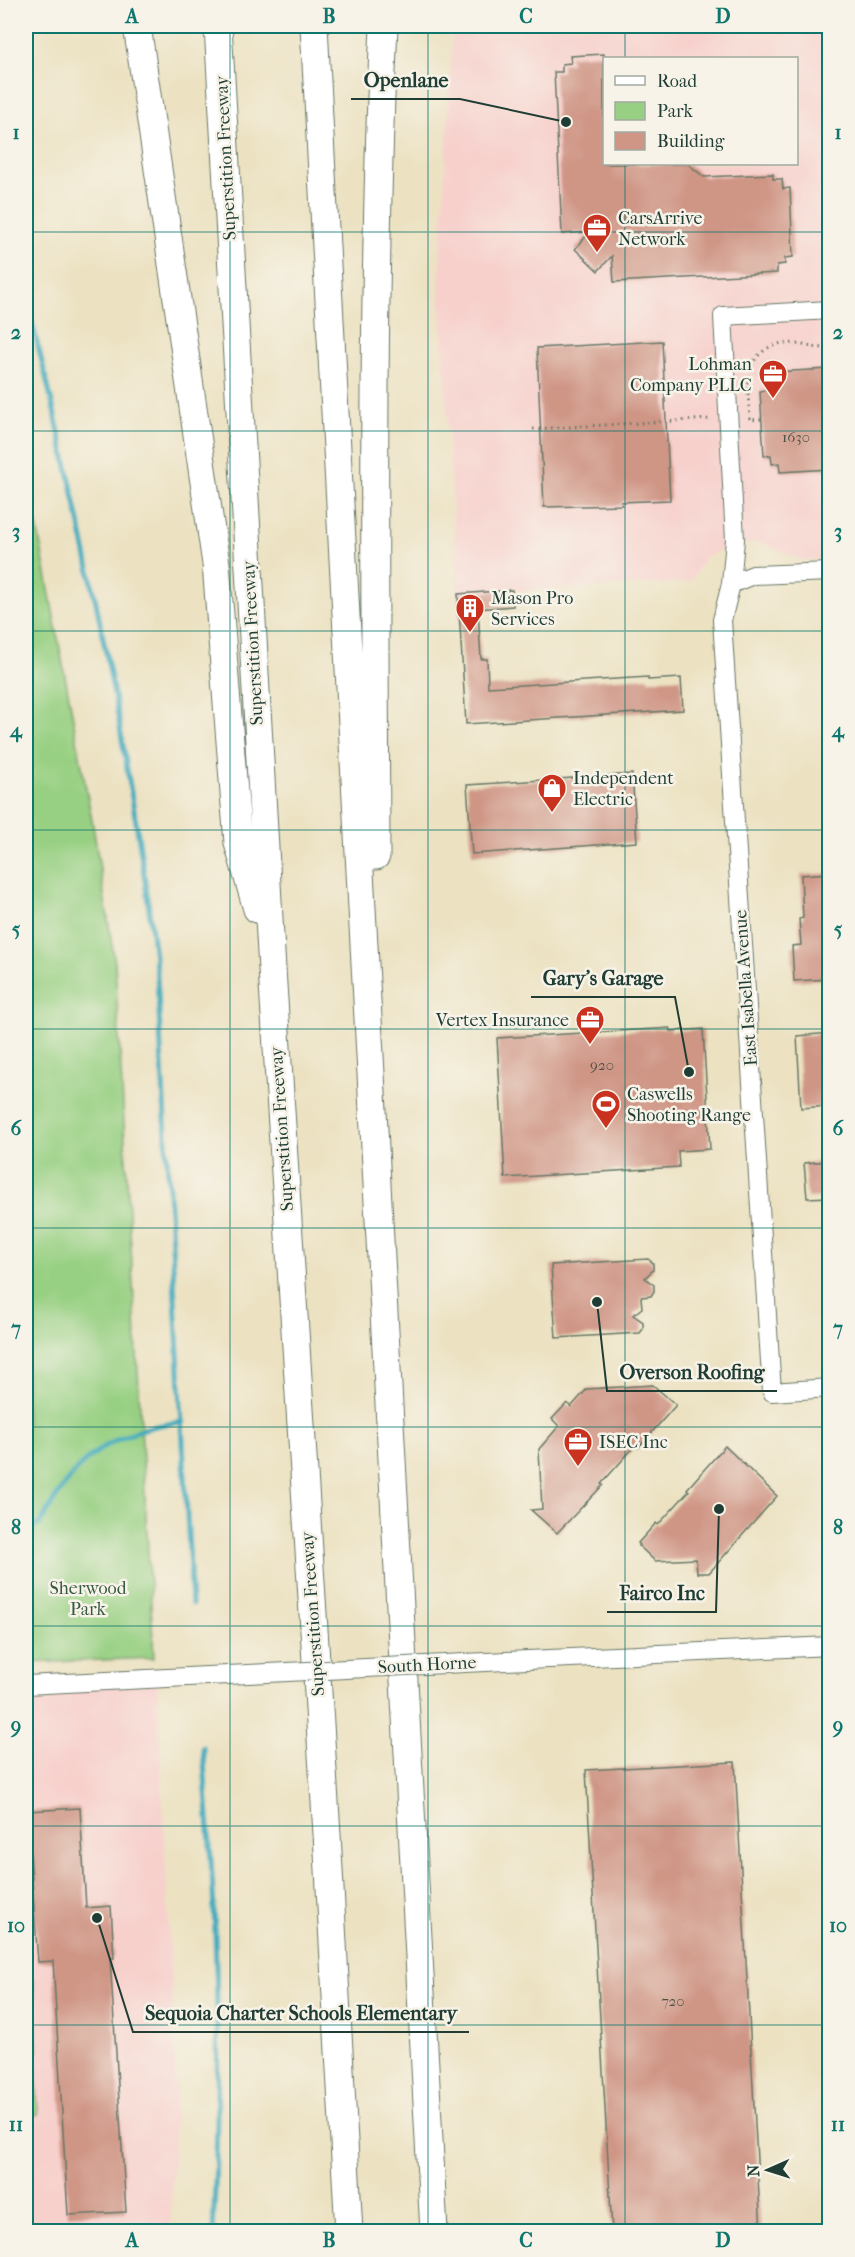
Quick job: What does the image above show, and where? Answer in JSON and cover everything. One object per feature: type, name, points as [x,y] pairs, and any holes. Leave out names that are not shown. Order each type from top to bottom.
[{"type":"highway","points":[[137,26],[216,564],[238,843],[271,953]]},
{"type":"highway","name":"Superstition Freeway","points":[[218,26],[271,953],[327,1834],[349,2232]]},
{"type":"highway","points":[[314,26],[436,2232]]},
{"type":"highway","points":[[378,1209],[374,418],[378,159],[384,26]]},
{"type":"highway","points":[[327,1834],[330,2232]]},
{"type":"street","name":"East Isabella Avenue","points":[[830,310],[723,316],[735,540],[731,584],[722,620],[772,1392],[830,1388]]},
{"type":"street","points":[[731,584],[753,575],[830,572]]},
{"type":"street","name":"South Horne","points":[[26,1685],[830,1646]]},
{"type":"path","points":[[761,419],[750,420],[748,377],[749,367],[756,356],[777,344],[788,343],[814,348],[830,348]]},
{"type":"path","points":[[533,429],[750,417]]},
{"type":"shaded area","points":[[453,26],[829,26],[829,559],[802,560],[759,542],[723,548],[705,558],[690,582],[458,594],[439,286]]},
{"type":"shaded area","points":[[157,1680],[176,2084],[170,2231],[26,2231],[26,1685]]},
{"type":"green space","name":"Sherwood Park","points":[[26,481],[38,531],[93,826],[115,963],[154,1658],[26,1663]]},
{"type":"green space","points":[[26,1980],[33,1980],[37,2051],[26,2051]]},
{"type":"green space","points":[[26,2053],[35,2053],[38,2115],[26,2115]]},
{"type":"building","points":[[604,54],[603,165],[689,165],[704,177],[773,174],[773,179],[782,179],[783,189],[790,188],[793,257],[785,258],[785,264],[777,265],[777,273],[614,282],[612,256],[598,271],[575,249],[590,232],[562,234],[554,72],[562,72],[562,64],[571,63],[570,56]]},
{"type":"building","points":[[662,341],[670,500],[621,502],[622,505],[544,507],[537,348]]},
{"type":"building","points":[[830,369],[830,469],[780,472],[779,463],[772,464],[771,455],[764,456],[760,391],[768,390],[767,382],[775,382],[774,372]]},
{"type":"building","name":"Mason Pro Services","points":[[512,590],[513,606],[478,609],[481,659],[487,659],[488,687],[648,677],[648,680],[681,678],[683,710],[466,724],[458,594]]},
{"type":"building","name":"Independent Electric","points":[[632,774],[637,842],[472,854],[467,785]]},
{"type":"building","points":[[830,873],[830,979],[794,981],[792,946],[801,945],[799,919],[803,918],[801,875]]},
{"type":"building","points":[[670,1028],[671,1031],[703,1029],[710,1149],[678,1151],[679,1167],[505,1178],[497,1038]]},
{"type":"building","points":[[830,1033],[830,1106],[801,1108],[797,1036]]},
{"type":"building","points":[[830,1161],[830,1197],[807,1198],[804,1163]]},
{"type":"building","points":[[648,1259],[653,1263],[653,1270],[645,1278],[654,1285],[654,1291],[651,1296],[641,1297],[642,1308],[633,1315],[643,1322],[643,1329],[640,1333],[556,1338],[551,1265]]},
{"type":"building","name":"ISEC Inc","points":[[653,1385],[676,1405],[638,1448],[635,1446],[601,1484],[603,1485],[557,1533],[531,1510],[542,1509],[539,1449],[559,1426],[552,1419],[567,1403],[571,1407],[587,1389]]},
{"type":"building","points":[[725,1446],[777,1496],[709,1573],[697,1573],[696,1559],[655,1561],[638,1543],[689,1491],[687,1489]]},
{"type":"building","points":[[735,1762],[761,2232],[612,2232],[586,1770]]},
{"type":"building","points":[[80,1808],[86,1908],[111,1906],[114,1958],[110,1958],[126,2212],[68,2215],[53,1961],[38,1962],[27,1811]]},
{"type":"waterway","points":[[26,300],[65,455],[98,611],[124,749],[149,911],[157,976],[192,1604]]},
{"type":"waterway","points":[[26,1527],[39,1525],[70,1478],[93,1455],[106,1446],[120,1438],[151,1427],[183,1422]]},
{"type":"waterway","points":[[203,1747],[213,1887],[217,2008],[217,2120],[213,2232]]},
{"type":"place","name":"Openlane","points":[[566,122]]},
{"type":"place","name":"CarsArrive Network","points":[[597,254]]},
{"type":"place","name":"Lohman Company PLLC","points":[[773,400]]},
{"type":"place","name":"Mason Pro Services","points":[[470,634]]},
{"type":"place","name":"Independent Electric","points":[[552,814]]},
{"type":"place","name":"Vertex Insurance","points":[[590,1046]]},
{"type":"place","name":"Gary's Garage","points":[[689,1072]]},
{"type":"place","name":"Caswells Shooting Range","points":[[606,1130]]},
{"type":"place","name":"Overson Roofing","points":[[597,1302]]},
{"type":"place","name":"ISEC Inc","points":[[578,1468]]},
{"type":"place","name":"Fairco Inc","points":[[719,1509]]},
{"type":"place","name":"Sequoia Charter Schools Elementary","points":[[97,1918]]}]
